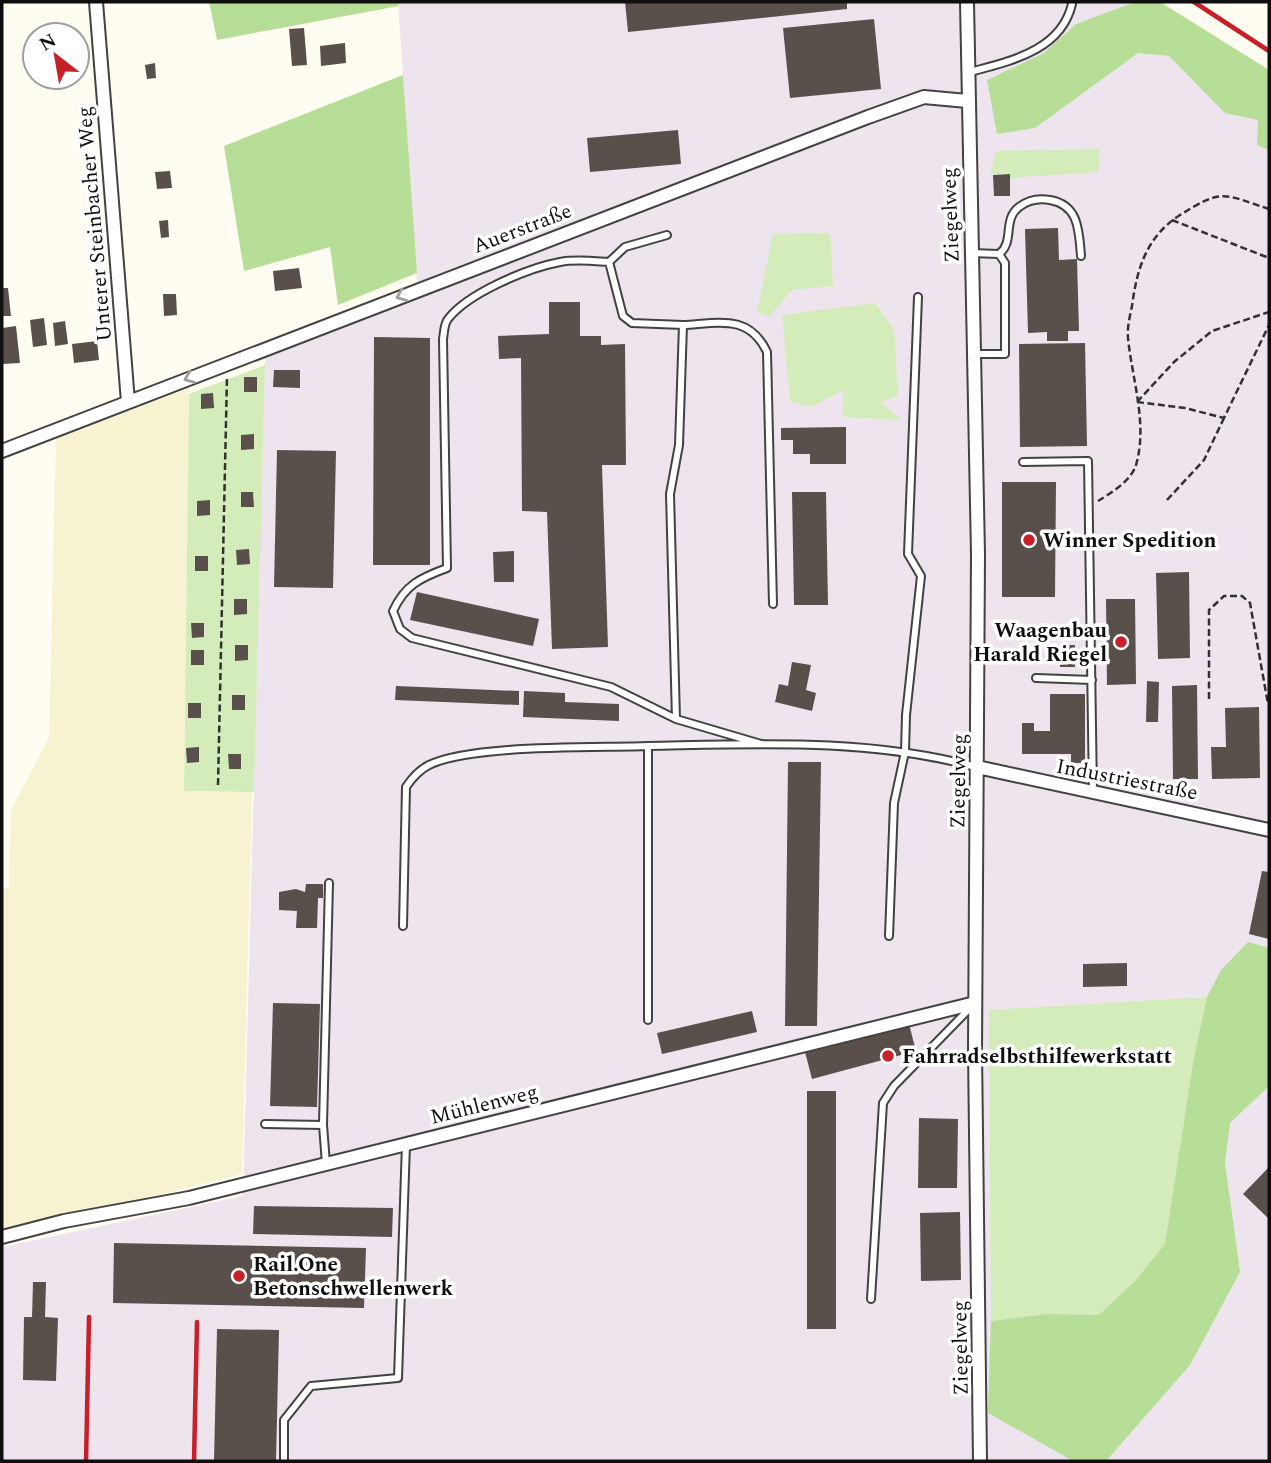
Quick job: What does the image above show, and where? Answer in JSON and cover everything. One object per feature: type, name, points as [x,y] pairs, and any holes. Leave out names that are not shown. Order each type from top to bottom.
[{"type":"street","name":"Unterer Steinbacher Weg","points":[[96,2],[128,402]]},
{"type":"street","points":[[967,2],[967,101]]},
{"type":"street","name":"Auerstraße","points":[[2,451],[924,97],[967,101]]},
{"type":"street","name":"Ziegelweg","points":[[967,101],[978,554],[975,1003],[980,1461]]},
{"type":"street","name":"Industriestraße","points":[[977,768],[1269,830]]},
{"type":"street","name":"Mühlenweg","points":[[2,1237],[64,1221],[189,1198],[975,1003]]},
{"type":"lane","points":[[967,73],[1025,54],[1049,42],[1063,27],[1072,4]]},
{"type":"lane","points":[[971,253],[999,254],[1007,248],[1009,218],[1016,209],[1026,202],[1043,199],[1063,202],[1073,212],[1081,256]]},
{"type":"lane","points":[[667,236],[625,247],[609,262],[557,262],[496,284],[460,307],[446,321],[443,340],[447,568],[417,579],[401,593],[393,611],[400,629],[412,638],[611,687],[676,719],[761,744]]},
{"type":"lane","points":[[972,355],[1005,354],[1005,263],[999,254]]},
{"type":"lane","points":[[609,262],[623,316],[632,323],[733,323],[747,327],[760,337],[766,352],[773,604]]},
{"type":"lane","points":[[889,936],[894,803],[905,752],[906,715],[921,576],[908,554],[918,297]]},
{"type":"lane","points":[[676,719],[670,494],[679,445],[683,325]]},
{"type":"lane","points":[[1023,462],[1088,461],[1093,793]]},
{"type":"lane","points":[[1041,631],[1092,632]]},
{"type":"lane","points":[[1036,678],[1092,680]]},
{"type":"lane","points":[[403,926],[406,787],[414,775],[430,764],[462,756],[503,751],[761,744],[905,752],[977,768]]},
{"type":"lane","points":[[648,746],[648,1020]]},
{"type":"lane","points":[[326,1164],[323,1125],[329,883]]},
{"type":"lane","points":[[871,1299],[883,1104],[894,1086],[975,1003]]},
{"type":"lane","points":[[265,1124],[323,1125]]},
{"type":"lane","points":[[284,1461],[284,1420],[311,1386],[398,1378],[406,1144]]},
{"type":"path","points":[[1089,507],[1116,490],[1135,468],[1140,443],[1138,402],[1128,335],[1137,269],[1154,240],[1172,220],[1203,200],[1223,194],[1269,209]]},
{"type":"path","points":[[1172,220],[1269,258]]},
{"type":"path","points":[[1138,402],[1174,362],[1212,331],[1269,312]]},
{"type":"path","points":[[1167,500],[1204,460],[1269,325]]},
{"type":"path","points":[[218,785],[228,363]]},
{"type":"path","points":[[1138,402],[1185,408],[1224,418]]},
{"type":"path","points":[[1209,699],[1209,610],[1224,596],[1242,596],[1250,603],[1268,704]]},
{"type":"shaded area","points":[[398,2],[1160,2],[1269,70],[1269,1461],[2,1461],[2,1247],[243,1196],[265,358],[418,297]]},
{"type":"shaded area","points":[[189,388],[184,791],[252,792],[242,1174],[2,1235],[2,888],[9,888],[11,810],[49,738],[56,439]]},
{"type":"green space","points":[[209,2],[398,2],[399,6],[217,40]]},
{"type":"green space","points":[[1135,2],[1160,2],[1269,70],[1269,150],[1257,145],[1258,120],[1225,113],[1169,56],[1138,53],[1035,128],[997,134],[987,80],[1044,53],[1076,24]]},
{"type":"green space","points":[[403,75],[417,273],[338,305],[330,247],[244,271],[224,146]]},
{"type":"green space","points":[[1100,149],[1098,172],[1010,178],[1009,174],[990,174],[996,151]]},
{"type":"green space","points":[[830,233],[833,286],[792,290],[769,317],[757,312],[773,234]]},
{"type":"green space","points":[[875,303],[894,330],[898,396],[881,402],[901,420],[844,417],[843,390],[811,407],[790,401],[782,315]]},
{"type":"green space","points":[[265,365],[254,792],[184,791],[189,394]]},
{"type":"green space","points":[[1248,942],[1269,948],[1269,1086],[1230,1123],[1225,1163],[1240,1272],[1190,1365],[1106,1461],[1073,1461],[988,1413],[991,1321],[1047,1314],[1099,1315],[1136,1280],[1165,1244],[1194,1057],[1207,997],[1221,970]]},
{"type":"green space","points":[[1207,997],[1194,1057],[1165,1244],[1136,1280],[1099,1315],[1047,1314],[991,1321],[989,1010]]},
{"type":"building","points":[[625,2],[847,2],[847,9],[628,32]]},
{"type":"building","points":[[874,19],[881,89],[790,98],[783,28]]},
{"type":"building","points":[[304,28],[307,65],[292,66],[289,29]]},
{"type":"building","points":[[345,43],[346,63],[321,66],[320,46]]},
{"type":"building","points":[[155,63],[156,78],[147,79],[145,65]]},
{"type":"building","points":[[678,130],[681,164],[590,172],[587,138]]},
{"type":"building","points":[[170,171],[172,188],[157,189],[155,172]]},
{"type":"building","points":[[1010,174],[1010,196],[994,196],[993,175]]},
{"type":"building","points":[[168,220],[169,237],[161,238],[159,221]]},
{"type":"building","points":[[1058,228],[1059,260],[1077,259],[1079,331],[1068,331],[1068,341],[1047,341],[1047,332],[1028,333],[1025,229]]},
{"type":"building","points":[[299,268],[302,288],[275,291],[273,271]]},
{"type":"building","points":[[2,288],[8,288],[11,316],[2,316]]},
{"type":"building","points":[[163,294],[176,294],[177,315],[164,316]]},
{"type":"building","points":[[549,302],[580,302],[580,336],[601,336],[601,345],[625,344],[626,465],[602,465],[608,647],[552,649],[547,512],[522,511],[521,358],[499,359],[498,336],[549,334]]},
{"type":"building","points":[[44,318],[47,345],[33,347],[30,320]]},
{"type":"building","points":[[65,321],[68,344],[55,346],[53,323]]},
{"type":"building","points":[[16,326],[20,363],[3,364],[2,328]]},
{"type":"building","points":[[374,337],[430,338],[430,565],[373,565]]},
{"type":"building","points":[[97,341],[99,360],[74,363],[72,344]]},
{"type":"building","points":[[1085,343],[1087,446],[1020,447],[1019,344]]},
{"type":"building","points":[[274,370],[300,370],[300,388],[273,387]]},
{"type":"building","points":[[244,377],[257,377],[257,392],[244,392]]},
{"type":"building","points":[[213,393],[214,408],[201,409],[201,394]]},
{"type":"building","points":[[846,427],[846,464],[810,464],[810,454],[793,454],[793,440],[781,440],[781,428]]},
{"type":"building","points":[[254,434],[254,449],[241,450],[241,435]]},
{"type":"building","points":[[277,450],[336,451],[333,588],[274,587]]},
{"type":"building","name":"Winner Spedition","points":[[1002,482],[1056,482],[1055,597],[1002,597]]},
{"type":"building","points":[[241,492],[253,492],[254,507],[241,507]]},
{"type":"building","points":[[792,492],[826,492],[828,605],[794,605]]},
{"type":"building","points":[[210,500],[210,515],[197,516],[197,501]]},
{"type":"building","points":[[249,549],[250,564],[237,565],[236,550]]},
{"type":"building","points":[[514,551],[514,582],[494,582],[493,552]]},
{"type":"building","points":[[195,556],[208,556],[208,571],[195,571]]},
{"type":"building","points":[[1189,572],[1190,658],[1158,659],[1156,573]]},
{"type":"building","points":[[417,592],[539,619],[533,646],[410,620]]},
{"type":"building","points":[[234,599],[247,599],[247,614],[234,615]]},
{"type":"building","name":"Waagenbau Harald Riegel","points":[[1106,599],[1135,599],[1136,684],[1107,685]]},
{"type":"building","points":[[191,623],[204,623],[204,637],[192,638]]},
{"type":"building","points":[[235,645],[248,645],[248,660],[235,661]]},
{"type":"building","points":[[1067,645],[1075,645],[1075,667],[1060,667],[1060,662],[1067,662]]},
{"type":"building","points":[[191,650],[204,650],[204,665],[191,665]]},
{"type":"building","points":[[792,662],[811,665],[806,690],[816,693],[812,711],[775,702],[779,684],[788,686]]},
{"type":"building","points":[[1147,681],[1159,682],[1158,722],[1146,722]]},
{"type":"building","points":[[1197,685],[1198,779],[1173,779],[1172,686]]},
{"type":"building","points":[[396,686],[519,691],[519,705],[395,700]]},
{"type":"building","points":[[524,691],[565,693],[565,702],[619,704],[619,721],[523,717]]},
{"type":"building","points":[[1050,694],[1085,694],[1085,763],[1071,763],[1071,754],[1022,754],[1022,723],[1034,723],[1034,731],[1050,731]]},
{"type":"building","points":[[232,695],[245,695],[245,710],[232,710]]},
{"type":"building","points":[[188,703],[201,703],[201,718],[188,718]]},
{"type":"building","points":[[1259,707],[1260,778],[1212,779],[1211,747],[1226,747],[1225,708]]},
{"type":"building","points":[[199,747],[199,762],[187,763],[186,748]]},
{"type":"building","points":[[228,754],[241,754],[241,769],[229,769]]},
{"type":"building","points":[[788,762],[821,762],[817,1026],[785,1026]]},
{"type":"building","points":[[1262,871],[1269,872],[1269,939],[1249,934]]},
{"type":"building","points":[[306,884],[323,884],[323,898],[318,898],[317,928],[296,928],[297,911],[279,910],[279,892],[296,889],[305,892]]},
{"type":"building","points":[[1127,963],[1127,986],[1083,987],[1083,964]]},
{"type":"building","points":[[273,1003],[320,1004],[317,1107],[270,1106]]},
{"type":"building","points":[[752,1011],[757,1032],[662,1054],[657,1033]]},
{"type":"building","points":[[909,1024],[916,1051],[812,1079],[805,1052]]},
{"type":"building","points":[[807,1091],[836,1091],[836,1329],[807,1329]]},
{"type":"building","points":[[919,1118],[958,1119],[957,1188],[918,1188]]},
{"type":"building","points":[[1269,1167],[1269,1219],[1243,1194]]},
{"type":"building","points":[[254,1206],[393,1208],[392,1237],[253,1234]]},
{"type":"building","points":[[960,1212],[961,1280],[921,1281],[920,1213]]},
{"type":"building","name":"Rail.One Betonschwellenwerk","points":[[114,1243],[366,1248],[364,1308],[113,1303]]},
{"type":"building","points":[[33,1282],[46,1282],[45,1317],[58,1318],[56,1381],[23,1380],[24,1317],[32,1317]]},
{"type":"building","name":"Rail.One Betonschwellenwerk","points":[[217,1329],[279,1330],[276,1461],[214,1461]]},
{"type":"railway","points":[[1194,2],[1269,51]]},
{"type":"railway","points":[[86,1461],[89,1317]]},
{"type":"railway","points":[[194,1461],[197,1322]]},
{"type":"place","name":"Winner Spedition","points":[[1029,540]]},
{"type":"place","name":"Waagenbau Harald Riegel","points":[[1121,642]]},
{"type":"place","name":"Fahrradselbsthilfewerkstatt","points":[[888,1056]]},
{"type":"place","name":"Rail.One Betonschwellenwerk","points":[[239,1276]]}]
